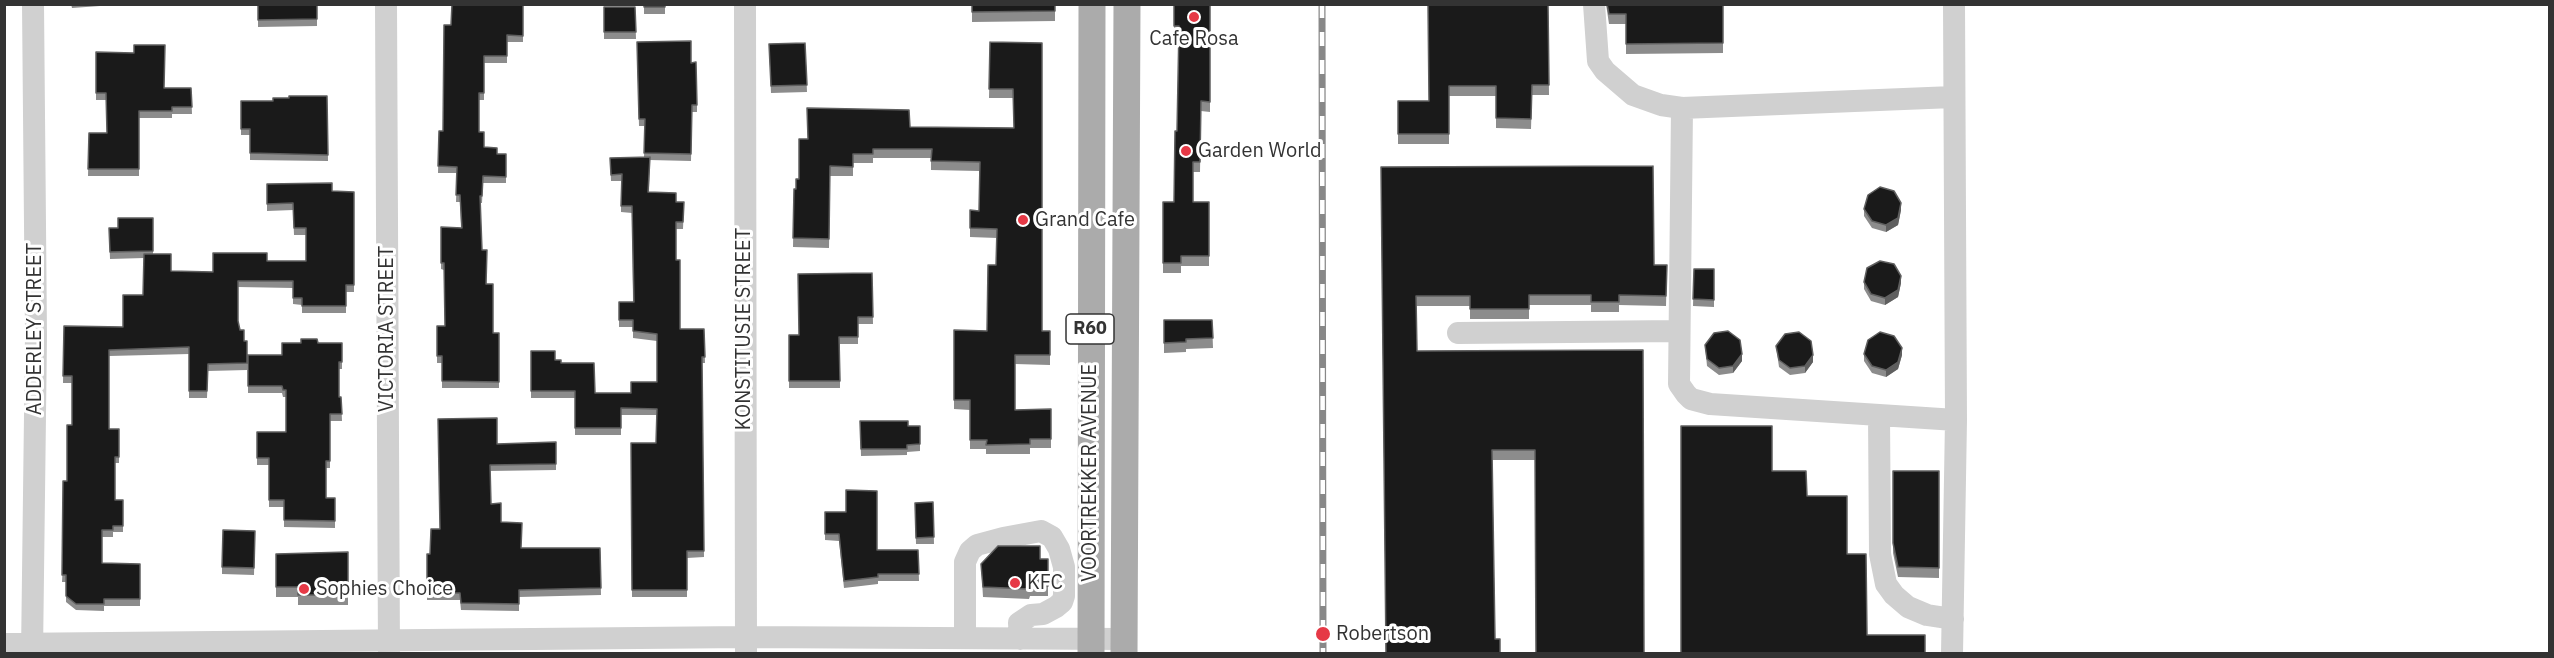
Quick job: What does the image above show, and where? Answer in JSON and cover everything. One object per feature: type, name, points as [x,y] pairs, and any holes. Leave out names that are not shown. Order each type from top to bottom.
[{"type":"main road","name":"VOORTREKKER AVENUE","points":[[1091,646],[1092,4]]},
{"type":"main road","name":"VOORTREKKER AVENUE","points":[[1124,646],[1127,4]]},
{"type":"street","name":"ADDERLEY STREET","points":[[32,649],[36,335],[33,4]]},
{"type":"street","name":"VICTORIA STREET","points":[[386,4],[389,647]]},
{"type":"street","name":"KONSTITUSIE STREET","points":[[745,4],[745,646]]},
{"type":"street","points":[[1594,4],[1595,54],[1605,71],[1633,95],[1662,105],[1682,108],[1953,97]]},
{"type":"street","points":[[1952,654],[1956,420],[1954,4]]},
{"type":"street","points":[[1682,108],[1679,384],[1691,399],[1710,404],[1956,420]]},
{"type":"street","points":[[1458,333],[1679,331]]},
{"type":"street","points":[[1879,416],[1880,554],[1886,584],[1894,596],[1908,607],[1927,615],[1953,619]]},
{"type":"street","points":[[965,637],[965,562],[970,551],[977,545],[1041,531],[1052,537],[1059,549],[1065,567],[1064,596],[1062,602],[1056,607],[1043,614],[1031,615],[1019,622],[1020,639]]},
{"type":"street","points":[[4,644],[32,649],[745,646],[965,637],[1020,639],[1091,646],[1124,646]]},
{"type":"building","points":[[258,4],[317,4],[317,19],[258,20]]},
{"type":"building","points":[[452,4],[523,4],[523,36],[507,35],[507,56],[484,56],[484,93],[479,93],[479,132],[484,132],[484,147],[497,148],[497,154],[506,154],[506,177],[483,176],[482,196],[480,196],[482,250],[487,250],[486,284],[493,284],[493,333],[499,333],[499,382],[442,381],[442,356],[437,356],[437,326],[445,326],[441,227],[462,228],[460,195],[456,195],[457,167],[438,166],[439,131],[443,131],[444,25],[451,25]]},
{"type":"building","points":[[644,4],[665,4],[665,7],[644,7]]},
{"type":"building","points":[[972,4],[1055,4],[1055,11],[972,12]]},
{"type":"building","points":[[1174,4],[1210,4],[1210,102],[1201,101],[1200,162],[1193,162],[1193,202],[1209,202],[1209,256],[1181,256],[1181,263],[1163,263],[1163,202],[1174,202],[1179,26],[1174,26]]},
{"type":"building","points":[[1428,4],[1548,4],[1549,85],[1532,85],[1531,119],[1496,118],[1496,86],[1449,86],[1449,134],[1398,134],[1398,101],[1429,101]]},
{"type":"building","points":[[1607,4],[1723,4],[1723,43],[1626,44],[1626,14],[1609,14]]},
{"type":"building","points":[[604,7],[635,7],[636,32],[604,32]]},
{"type":"building","points":[[691,41],[691,63],[696,62],[697,105],[692,105],[691,154],[644,153],[645,119],[639,119],[637,42]]},
{"type":"building","points":[[990,42],[1042,43],[1042,331],[1050,331],[1050,355],[1015,355],[1015,410],[1051,409],[1051,439],[1030,439],[1030,444],[986,445],[987,440],[970,440],[970,400],[954,400],[954,330],[987,331],[988,265],[996,265],[997,229],[970,228],[970,210],[979,211],[980,162],[931,161],[932,149],[873,149],[873,154],[853,154],[853,167],[830,166],[829,239],[793,238],[794,189],[796,189],[796,179],[799,179],[799,139],[808,139],[807,108],[909,110],[910,127],[1014,128],[1013,89],[989,89]]},
{"type":"building","points":[[805,43],[807,85],[771,86],[769,44]]},
{"type":"building","points":[[134,45],[165,45],[164,88],[191,88],[192,107],[172,107],[172,111],[139,111],[139,169],[88,169],[89,133],[107,133],[106,93],[96,93],[96,52],[134,53]]},
{"type":"building","points":[[289,96],[327,96],[328,155],[250,153],[250,129],[241,129],[241,101],[273,101],[273,98],[289,98]]},
{"type":"building","points":[[650,157],[648,192],[676,193],[676,202],[684,202],[683,222],[676,222],[676,260],[680,260],[680,329],[704,329],[705,357],[702,357],[704,551],[687,551],[687,590],[632,590],[631,443],[656,443],[657,409],[621,408],[621,428],[575,428],[575,391],[531,391],[531,351],[555,351],[555,360],[561,360],[561,363],[594,363],[595,393],[631,393],[631,382],[657,382],[657,334],[633,331],[633,320],[619,320],[619,302],[634,302],[632,206],[621,206],[622,174],[611,175],[610,158]]},
{"type":"building","points":[[1653,166],[1654,265],[1667,265],[1666,296],[1619,295],[1619,302],[1591,302],[1591,295],[1529,295],[1529,309],[1470,309],[1470,296],[1416,296],[1417,351],[1643,350],[1644,654],[1536,654],[1535,450],[1492,450],[1495,639],[1500,639],[1500,654],[1386,654],[1381,167]]},
{"type":"building","points":[[332,183],[332,191],[354,192],[354,285],[346,285],[346,306],[302,306],[302,298],[293,298],[293,281],[238,281],[238,321],[240,330],[244,330],[244,341],[247,341],[247,363],[208,364],[207,391],[189,391],[189,347],[109,350],[109,429],[119,429],[119,457],[115,457],[115,500],[123,500],[123,526],[113,526],[113,530],[102,530],[102,563],[140,564],[140,599],[104,599],[104,604],[76,604],[66,596],[66,575],[62,575],[63,481],[67,481],[67,425],[72,425],[72,376],[63,376],[64,326],[123,327],[123,295],[143,295],[144,254],[171,254],[171,271],[213,272],[213,253],[267,253],[267,261],[306,261],[306,228],[294,228],[293,203],[267,204],[267,184]]},
{"type":"building","points":[[1880,187],[1894,191],[1901,203],[1898,218],[1886,225],[1872,221],[1864,209],[1868,195]]},
{"type":"building","points":[[118,218],[153,218],[153,251],[110,252],[109,228],[118,228]]},
{"type":"building","points":[[1880,261],[1894,264],[1901,276],[1898,290],[1885,298],[1871,294],[1864,282],[1867,268]]},
{"type":"building","points":[[1694,269],[1714,269],[1714,300],[1693,299]]},
{"type":"building","points":[[872,273],[873,317],[858,317],[858,337],[839,337],[840,381],[789,381],[789,335],[799,335],[798,274]]},
{"type":"building","points":[[1164,320],[1212,320],[1213,338],[1164,343]]},
{"type":"building","points":[[1728,331],[1740,340],[1742,354],[1733,366],[1719,368],[1707,359],[1705,345],[1714,333]]},
{"type":"building","points":[[1799,332],[1811,341],[1813,355],[1805,366],[1790,368],[1779,360],[1776,346],[1785,334]]},
{"type":"building","points":[[1880,332],[1894,336],[1902,348],[1898,362],[1886,370],[1872,366],[1864,354],[1868,340]]},
{"type":"building","points":[[301,339],[317,339],[318,343],[342,343],[342,362],[339,362],[339,397],[341,397],[342,414],[330,414],[330,461],[326,461],[326,498],[335,498],[335,521],[284,520],[284,500],[269,500],[269,458],[257,458],[257,432],[286,432],[286,390],[283,390],[282,386],[248,386],[248,355],[282,355],[282,343],[301,343]]},
{"type":"building","points":[[497,418],[497,444],[556,442],[556,464],[490,465],[491,504],[501,503],[501,522],[522,523],[521,548],[600,548],[601,588],[519,590],[519,604],[461,603],[460,593],[427,593],[427,554],[430,554],[431,529],[440,529],[438,419]]},
{"type":"building","points":[[860,421],[908,421],[908,426],[920,426],[920,444],[907,445],[907,449],[861,449]]},
{"type":"building","points":[[1681,426],[1772,426],[1772,471],[1806,471],[1807,496],[1847,496],[1847,554],[1866,554],[1867,635],[1925,635],[1925,653],[1928,654],[1681,654]]},
{"type":"building","points":[[1893,471],[1939,471],[1939,568],[1898,567],[1893,543]]},
{"type":"building","points":[[846,490],[877,491],[877,550],[918,550],[919,574],[878,574],[878,577],[844,581],[839,534],[825,534],[825,512],[846,512]]},
{"type":"building","points":[[933,502],[934,537],[916,538],[915,503]]},
{"type":"building","points":[[223,530],[255,531],[254,568],[222,567]]},
{"type":"building","name":"KFC","points":[[998,546],[1040,546],[1040,559],[1048,559],[1048,586],[1030,586],[1029,589],[983,587],[981,564]]},
{"type":"building","points":[[348,552],[348,595],[298,595],[298,587],[276,587],[276,554]]},
{"type":"railway","points":[[1322,4],[1323,654]]},
{"type":"place","name":"Cafe Rosa","points":[[1194,17]]},
{"type":"place","name":"Garden World","points":[[1186,151]]},
{"type":"place","name":"Grand Cafe","points":[[1023,220]]},
{"type":"place","name":"KFC","points":[[1015,583]]},
{"type":"place","name":"Sophies Choice","points":[[304,589]]},
{"type":"place","name":"Robertson","points":[[1323,634]]}]
